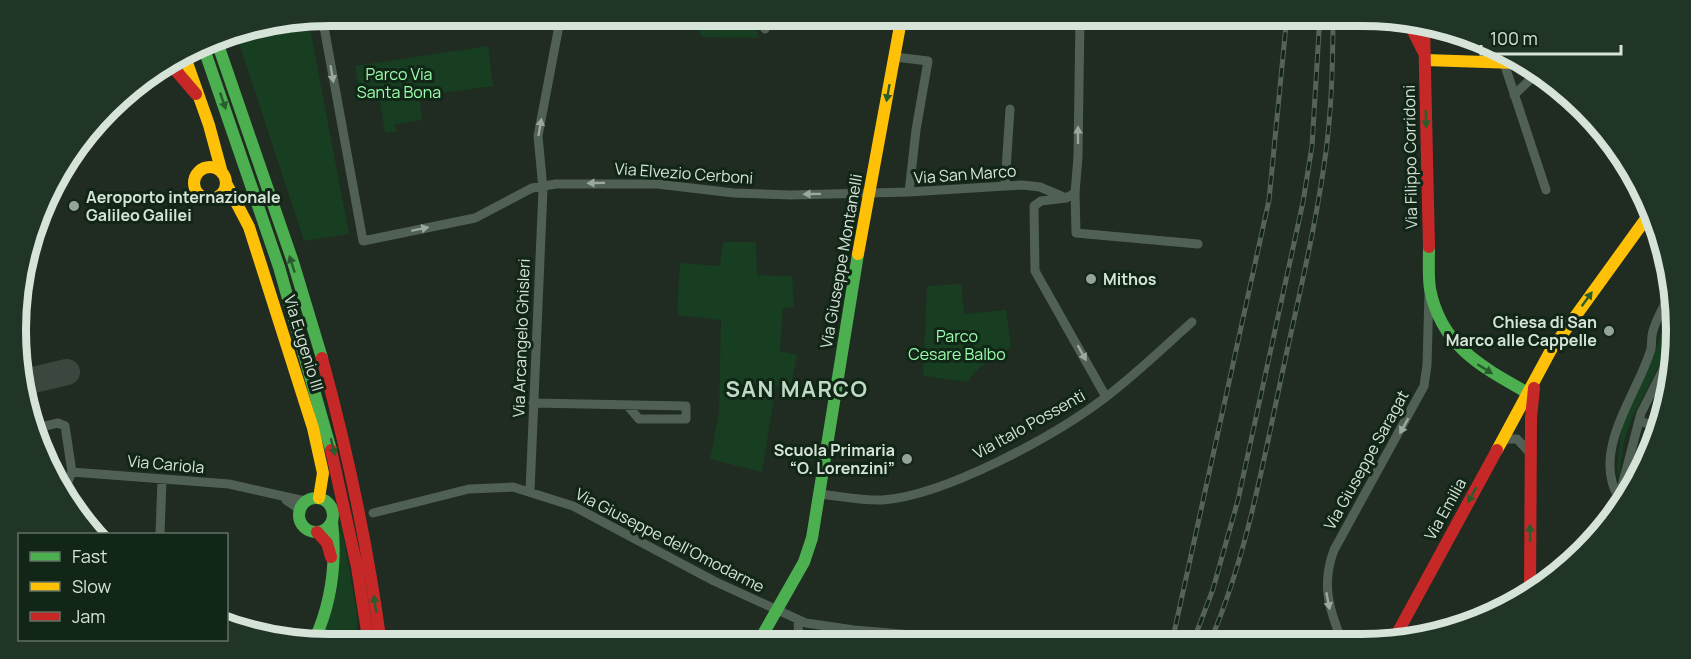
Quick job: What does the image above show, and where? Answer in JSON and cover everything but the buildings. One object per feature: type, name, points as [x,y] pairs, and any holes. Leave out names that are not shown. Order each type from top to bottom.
[{"type":"main road","name":"Via Giuseppe Montanelli","points":[[764,634],[808,553],[900,26]]},
{"type":"main road","points":[[1412,30],[1425,58],[1508,63]]},
{"type":"main road","name":"Via Filippo Corridoni","points":[[1424,32],[1430,289],[1442,322],[1456,347],[1471,361],[1531,389]]},
{"type":"main road","points":[[227,44],[251,138]]},
{"type":"main road","points":[[219,47],[251,138],[334,401],[357,497],[368,634]]},
{"type":"main road","points":[[205,52],[317,388],[364,566],[379,634]]},
{"type":"main road","name":"Via Eugenio III","points":[[187,61],[231,199],[246,219],[270,288],[328,478],[331,508]]},
{"type":"main road","points":[[174,68],[200,98]]},
{"type":"main road","name":"Via Eugenio III","points":[[202,169],[208,153],[209,125]]},
{"type":"main road","points":[[213,167],[224,178],[223,193],[213,199],[202,197],[194,188],[195,177],[202,169],[213,167]]},
{"type":"main road","name":"Via Eugenio III","points":[[213,199],[234,210],[251,238]]},
{"type":"main road","name":"Via Emilia","points":[[1398,631],[1557,340],[1645,220]]},
{"type":"main road","points":[[1530,582],[1531,389]]},
{"type":"main road","name":"Via Eugenio III","points":[[319,498],[323,487],[321,458]]},
{"type":"main road","points":[[310,633],[325,598],[331,564],[327,543],[317,532],[302,525],[298,516],[302,505],[319,498],[331,508],[336,545],[335,574],[326,613],[317,633]]},
{"type":"main road","points":[[317,532],[326,529],[332,521]]},
{"type":"street","name":"Via Elvezio Cerboni","points":[[324,26],[363,241],[481,216],[520,194],[542,186],[612,183],[668,185],[734,193],[870,194]]},
{"type":"street","name":"Via Arcangelo Ghisleri","points":[[530,491],[542,186],[538,136],[559,26]]},
{"type":"street","points":[[1080,26],[1078,157],[1070,196],[1076,233],[1198,243]]},
{"type":"street","points":[[895,57],[928,61],[916,130],[909,192]]},
{"type":"street","points":[[1510,64],[1514,95],[1546,190]]},
{"type":"street","points":[[1514,95],[1532,78]]},
{"type":"street","points":[[1005,185],[1010,109]]},
{"type":"street","name":"Via San Marco","points":[[870,194],[1005,185],[1040,187],[1070,196]]},
{"type":"street","points":[[1070,196],[1041,201],[1035,205],[1033,210],[1035,271],[1106,397]]},
{"type":"street","name":"Via Giuseppe Saragat","points":[[1339,634],[1328,604],[1327,568],[1334,550],[1424,386],[1430,289]]},
{"type":"street","points":[[1617,494],[1611,484],[1612,460],[1621,417],[1651,348],[1653,330],[1665,306]]},
{"type":"street","name":"Via Italo Possenti","points":[[819,495],[884,500],[930,488],[1004,459],[1106,397],[1192,322]]},
{"type":"street","points":[[1622,487],[1641,413],[1663,370]]},
{"type":"street","points":[[533,403],[686,406],[686,419],[639,419],[627,405]]},
{"type":"street","points":[[1640,421],[1650,425]]},
{"type":"street","points":[[42,427],[58,423],[65,426],[72,472],[67,484]]},
{"type":"street","points":[[1500,444],[1508,439],[1517,439],[1530,453]]},
{"type":"street","name":"Via Cariola","points":[[72,472],[229,484],[279,496],[302,505]]},
{"type":"street","points":[[160,533],[162,480]]},
{"type":"street","name":"Via Giuseppe dell'Omodarme","points":[[373,513],[469,489],[504,487],[530,491],[573,506],[798,621],[854,630],[901,634]]},
{"type":"street","points":[[798,621],[799,634]]},
{"type":"green space","points":[[310,26],[349,234],[304,241],[238,40],[270,31]]},
{"type":"green space","points":[[696,26],[756,26],[759,38],[702,37]]},
{"type":"green space","name":"Parco Via Santa Bona","points":[[488,46],[493,86],[419,96],[422,120],[395,124],[396,132],[385,133],[379,96],[361,98],[355,66]]},
{"type":"green space","points":[[723,242],[756,242],[757,275],[792,276],[794,307],[783,308],[780,351],[797,355],[791,385],[776,385],[762,472],[710,459],[719,412],[721,320],[677,315],[680,263],[720,266]]},
{"type":"green space","name":"Parco Cesare Balbo","points":[[961,284],[964,314],[1006,310],[1011,348],[980,367],[967,382],[923,376],[927,286]]},
{"type":"green space","points":[[1666,320],[1665,352],[1626,436],[1619,484],[1617,466],[1623,418],[1658,345]]},
{"type":"green space","points":[[341,522],[357,614],[357,634],[321,634]]},
{"type":"taxiway","points":[[30,381],[67,372]]},
{"type":"railway","points":[[1174,634],[1269,200],[1286,26]]},
{"type":"railway","points":[[1196,634],[1213,589],[1238,500],[1303,202],[1312,146],[1319,26]]},
{"type":"railway","points":[[1213,634],[1234,578],[1252,512],[1312,237],[1328,134],[1333,26]]},
{"type":"traffic: fast","points":[[219,47],[293,262],[322,358]]},
{"type":"traffic: fast","points":[[205,52],[279,267],[331,450]]},
{"type":"traffic: fast","points":[[1429,247],[1430,289],[1435,309],[1443,326],[1466,353],[1495,374],[1528,393]]},
{"type":"traffic: fast","points":[[763,634],[804,562],[812,538],[858,254]]},
{"type":"traffic: fast","points":[[316,498],[328,503],[333,515],[328,527],[316,532],[304,527],[299,515],[304,503],[316,498]]},
{"type":"traffic: fast","points":[[317,633],[332,582],[334,552],[332,521]]},
{"type":"traffic: slow","points":[[858,254],[900,26]]},
{"type":"traffic: slow","points":[[1425,60],[1507,63]]},
{"type":"traffic: slow","points":[[186,61],[209,125],[222,173]]},
{"type":"traffic: slow","points":[[210,167],[222,171],[226,183],[222,195],[210,199],[198,195],[194,183],[198,171],[210,167]]},
{"type":"traffic: slow","points":[[226,183],[249,227],[313,428],[323,473],[319,498]]},
{"type":"traffic: slow","points":[[1497,450],[1551,350],[1645,220]]},
{"type":"traffic: jam","points":[[1412,30],[1423,51]]},
{"type":"traffic: jam","points":[[1424,32],[1429,247]]},
{"type":"traffic: jam","points":[[174,68],[196,94]]},
{"type":"traffic: jam","points":[[322,358],[356,500],[379,634]]},
{"type":"traffic: jam","points":[[1530,582],[1531,418],[1534,388]]},
{"type":"traffic: jam","points":[[331,450],[357,567],[367,634]]},
{"type":"traffic: jam","points":[[1398,631],[1497,450]]},
{"type":"traffic: jam","points":[[317,532],[327,543],[331,557]]},
{"type":"place","name":"Aeroporto internazionale Galileo Galilei","points":[[74,206]]},
{"type":"place","name":"Mithos","points":[[1091,279]]},
{"type":"place","name":"Chiesa di San Marco alle Cappelle","points":[[1609,331]]},
{"type":"place","name":"Scuola Primaria “O. Lorenzini”","points":[[907,459]]},
{"type":"district","name":"SAN MARCO","points":[[797,389]]}]
